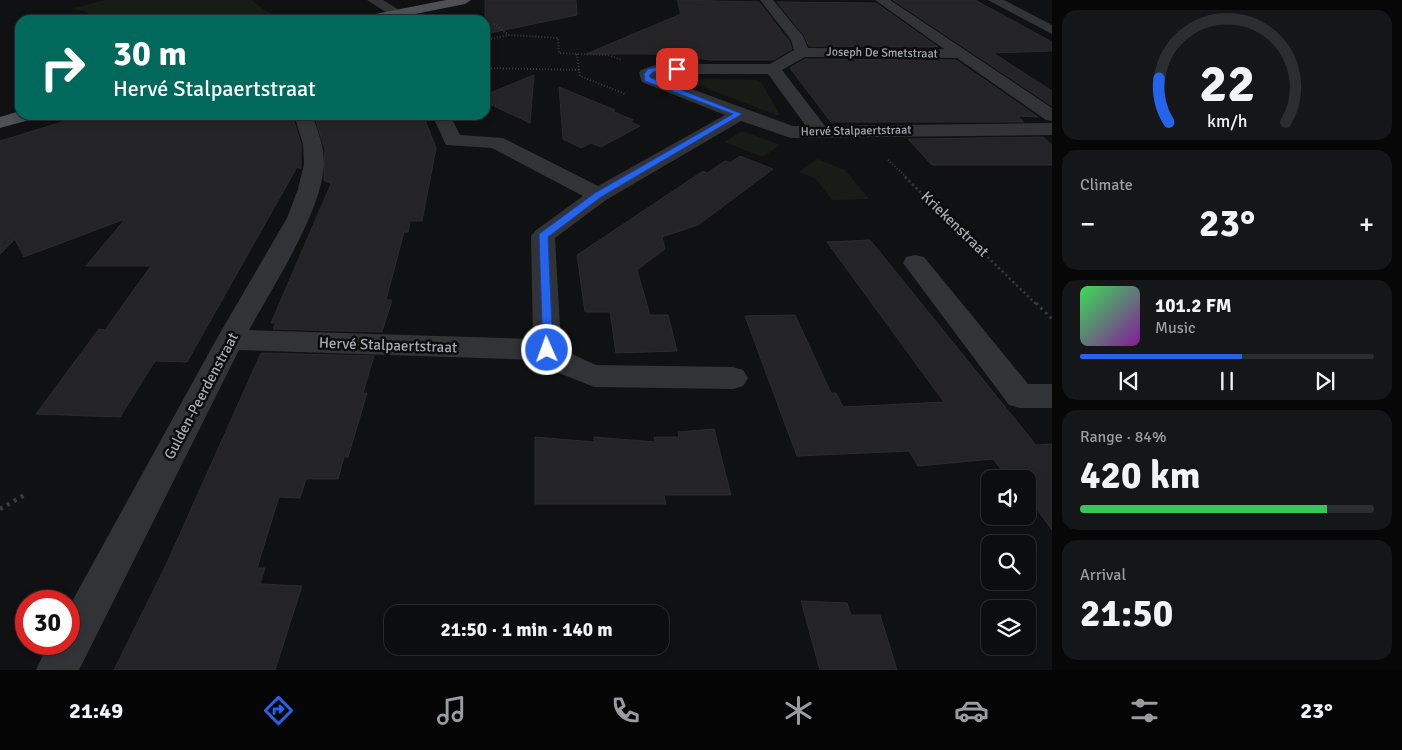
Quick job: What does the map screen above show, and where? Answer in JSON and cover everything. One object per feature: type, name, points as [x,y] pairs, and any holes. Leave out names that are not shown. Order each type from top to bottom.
[{"type":"main road","points":[[388,15],[462,1]]},
{"type":"main road","points":[[0,123],[15,119]]},
{"type":"street","points":[[373,0],[397,13]]},
{"type":"street","points":[[738,114],[648,79],[647,73],[658,69],[773,69],[802,52],[798,39],[766,0]]},
{"type":"street","points":[[881,0],[1052,116]]},
{"type":"street","points":[[994,0],[1052,30]]},
{"type":"street","name":"Joseph De Smetstraat","points":[[802,52],[961,54]]},
{"type":"street","points":[[773,69],[820,131]]},
{"type":"street","points":[[733,378],[594,376],[564,363],[547,350],[543,236],[598,195],[738,114]]},
{"type":"street","name":"Hervé Stalpaertstraat","points":[[738,114],[791,132],[1052,129]]},
{"type":"street","name":"Gulden-Peerdenstraat","points":[[57,670],[230,340],[298,218],[309,189],[314,164],[313,144],[305,120]]},
{"type":"street","points":[[443,120],[453,141],[496,142],[598,195]]},
{"type":"street","points":[[915,263],[1020,396],[1052,396]]},
{"type":"street","name":"Hervé Stalpaertstraat","points":[[230,340],[547,350]]},
{"type":"path","points":[[494,24],[509,35]]},
{"type":"path","points":[[490,39],[509,35],[558,38],[559,53],[608,55],[650,71]]},
{"type":"path","points":[[490,68],[579,70]]},
{"type":"path","name":"Kriekenstraat","points":[[881,157],[889,160],[1052,319]]},
{"type":"path","points":[[0,509],[26,494]]},
{"type":"shaded area","points":[[105,0],[251,0],[263,9],[276,15],[90,15],[84,11],[71,9]]},
{"type":"shaded area","points":[[680,78],[757,80],[761,82],[780,115],[776,115]]},
{"type":"shaded area","points":[[742,131],[780,145],[763,157],[724,142]]},
{"type":"shaded area","points":[[817,159],[845,170],[869,199],[832,200],[816,179],[799,172]]},
{"type":"building","points":[[485,0],[576,0],[577,15],[490,33],[490,15],[485,15]]},
{"type":"building","points":[[677,0],[759,2],[789,41],[792,49],[773,60],[711,60],[659,54],[586,54],[681,14]]},
{"type":"building","points":[[893,0],[975,0],[1052,42],[1052,51],[993,53],[1052,91],[1052,106]]},
{"type":"building","points":[[777,2],[876,3],[938,47],[809,46],[804,35]]},
{"type":"building","points":[[805,59],[956,60],[1038,117],[1018,116],[1024,122],[831,122],[790,68]]},
{"type":"building","points":[[534,75],[530,123],[490,104],[490,93]]},
{"type":"building","points":[[559,87],[615,110],[612,111],[633,120],[630,122],[640,126],[601,147],[591,143],[581,148],[563,139]]},
{"type":"building","points":[[69,120],[294,120],[301,144],[301,169],[297,167],[187,362],[155,361],[120,417],[36,414],[99,329],[105,330],[151,266],[86,266],[125,219],[24,257],[15,239],[0,254],[0,141]]},
{"type":"building","points":[[316,120],[425,120],[436,148],[422,221],[410,221],[408,232],[404,232],[386,300],[392,300],[382,332],[273,329],[276,323],[271,323],[331,184],[324,180],[325,150]]},
{"type":"building","points":[[1043,137],[1052,145],[1052,165],[932,165],[908,139]]},
{"type":"building","points":[[740,156],[773,169],[698,225],[662,237],[665,249],[637,270],[650,315],[668,315],[677,351],[616,353],[610,312],[585,312],[577,255],[703,171],[707,173],[725,161],[730,163]]},
{"type":"building","points":[[870,240],[1036,445],[1052,444],[1052,530],[1036,508],[1036,470],[1001,469],[993,459],[918,466],[909,451],[797,456],[745,316],[795,315],[831,393],[836,393],[843,407],[944,402],[827,242]]},
{"type":"building","points":[[261,353],[374,356],[363,393],[367,393],[348,457],[344,457],[338,479],[306,479],[300,498],[279,497],[257,568],[265,568],[260,584],[302,586],[275,670],[114,670],[167,563]]},
{"type":"building","points":[[714,429],[731,495],[664,495],[666,504],[535,504],[535,437],[594,442],[594,437],[655,442],[654,437],[679,437],[678,432]]},
{"type":"building","points":[[801,601],[847,603],[851,615],[880,615],[897,670],[820,670]]},
{"type":"route","points":[[547,350],[543,236],[598,195],[738,114],[648,79],[646,75],[650,71],[658,69],[677,69]]}]
